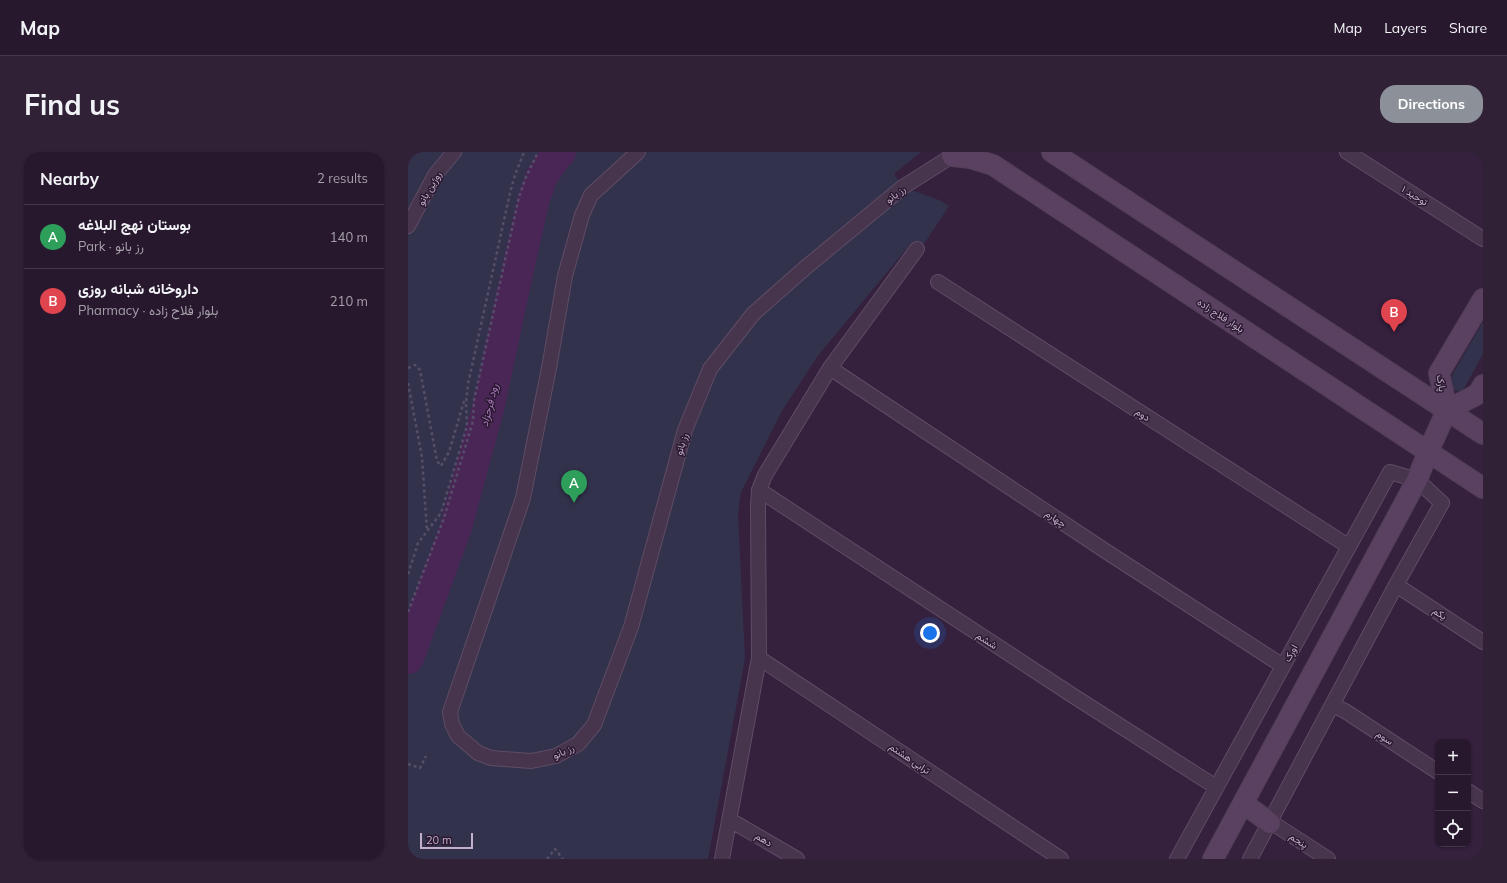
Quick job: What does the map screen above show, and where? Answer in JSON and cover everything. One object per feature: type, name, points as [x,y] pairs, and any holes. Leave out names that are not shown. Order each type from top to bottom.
[{"type":"main road","points":[[1052,152],[1483,434]]},
{"type":"main road","name":"بلوار فلاح زاده","points":[[954,154],[993,165],[1483,488]]},
{"type":"main road","name":"پارک","points":[[1447,410],[1439,373],[1483,299]]},
{"type":"main road","points":[[1213,859],[1417,480],[1447,410],[1478,394],[1483,385]]},
{"type":"main road","points":[[1243,803],[1270,823]]},
{"type":"street","name":"روژین بانو","points":[[408,226],[435,175],[454,152]]},
{"type":"street","name":"رز بانو","points":[[638,152],[591,195],[582,215],[565,276],[549,368],[523,498],[450,712],[452,724],[458,736],[478,753],[491,758],[531,761],[556,756],[578,744],[594,725],[631,628],[685,430],[710,369],[753,314],[805,268],[903,187],[954,154]]},
{"type":"street","name":"توحید ۱","points":[[1347,152],[1483,239]]},
{"type":"street","points":[[722,859],[759,658],[758,505],[760,490],[765,475],[830,368],[917,249]]},
{"type":"street","name":"دوم","points":[[938,282],[1348,546]]},
{"type":"street","name":"چهارم","points":[[830,368],[1107,552],[1283,666]]},
{"type":"street","name":"اورک","points":[[1177,859],[1390,472],[1417,480],[1442,503],[1396,585],[1250,859]]},
{"type":"street","name":"ششم","points":[[760,490],[1075,697],[1216,787]]},
{"type":"street","name":"یکم","points":[[1396,585],[1483,642]]},
{"type":"street","name":"ترابی هشتم","points":[[759,658],[1061,859]]},
{"type":"street","name":"سوم","points":[[1332,705],[1344,711],[1435,770]]},
{"type":"street","points":[[1471,793],[1483,801]]},
{"type":"street","name":"دهم","points":[[730,820],[797,859]]},
{"type":"street","name":"پنجم","points":[[1270,823],[1328,859]]},
{"type":"path","points":[[408,574],[418,543],[441,513],[467,426],[466,403],[468,389],[510,193],[524,152]]},
{"type":"path","points":[[408,612],[444,518],[473,421],[474,400],[518,204],[526,178],[538,152]]},
{"type":"path","points":[[408,368],[415,365],[420,370],[437,461],[441,466],[449,452],[468,389]]},
{"type":"path","points":[[408,383],[422,457],[427,531]]},
{"type":"path","points":[[408,764],[420,768],[426,756]]},
{"type":"path","points":[[547,859],[555,849],[563,859]]},
{"type":"shaded area","points":[[408,152],[921,152],[894,174],[903,187],[939,200],[949,206],[924,244],[913,241],[817,357],[782,411],[741,492],[738,514],[745,659],[708,859],[408,859]]},
{"type":"shaded area","points":[[1483,322],[1483,354],[1462,392],[1450,389],[1452,375]]},
{"type":"waterway","name":"رود فرحزاد","points":[[408,658],[456,527],[489,405],[534,198],[542,176],[560,152]]},
{"type":"place","name":"داروخانه شبانه روزی","points":[[1394,332]]},
{"type":"place","name":"بوستان نهج البلاغه","points":[[574,503]]}]
